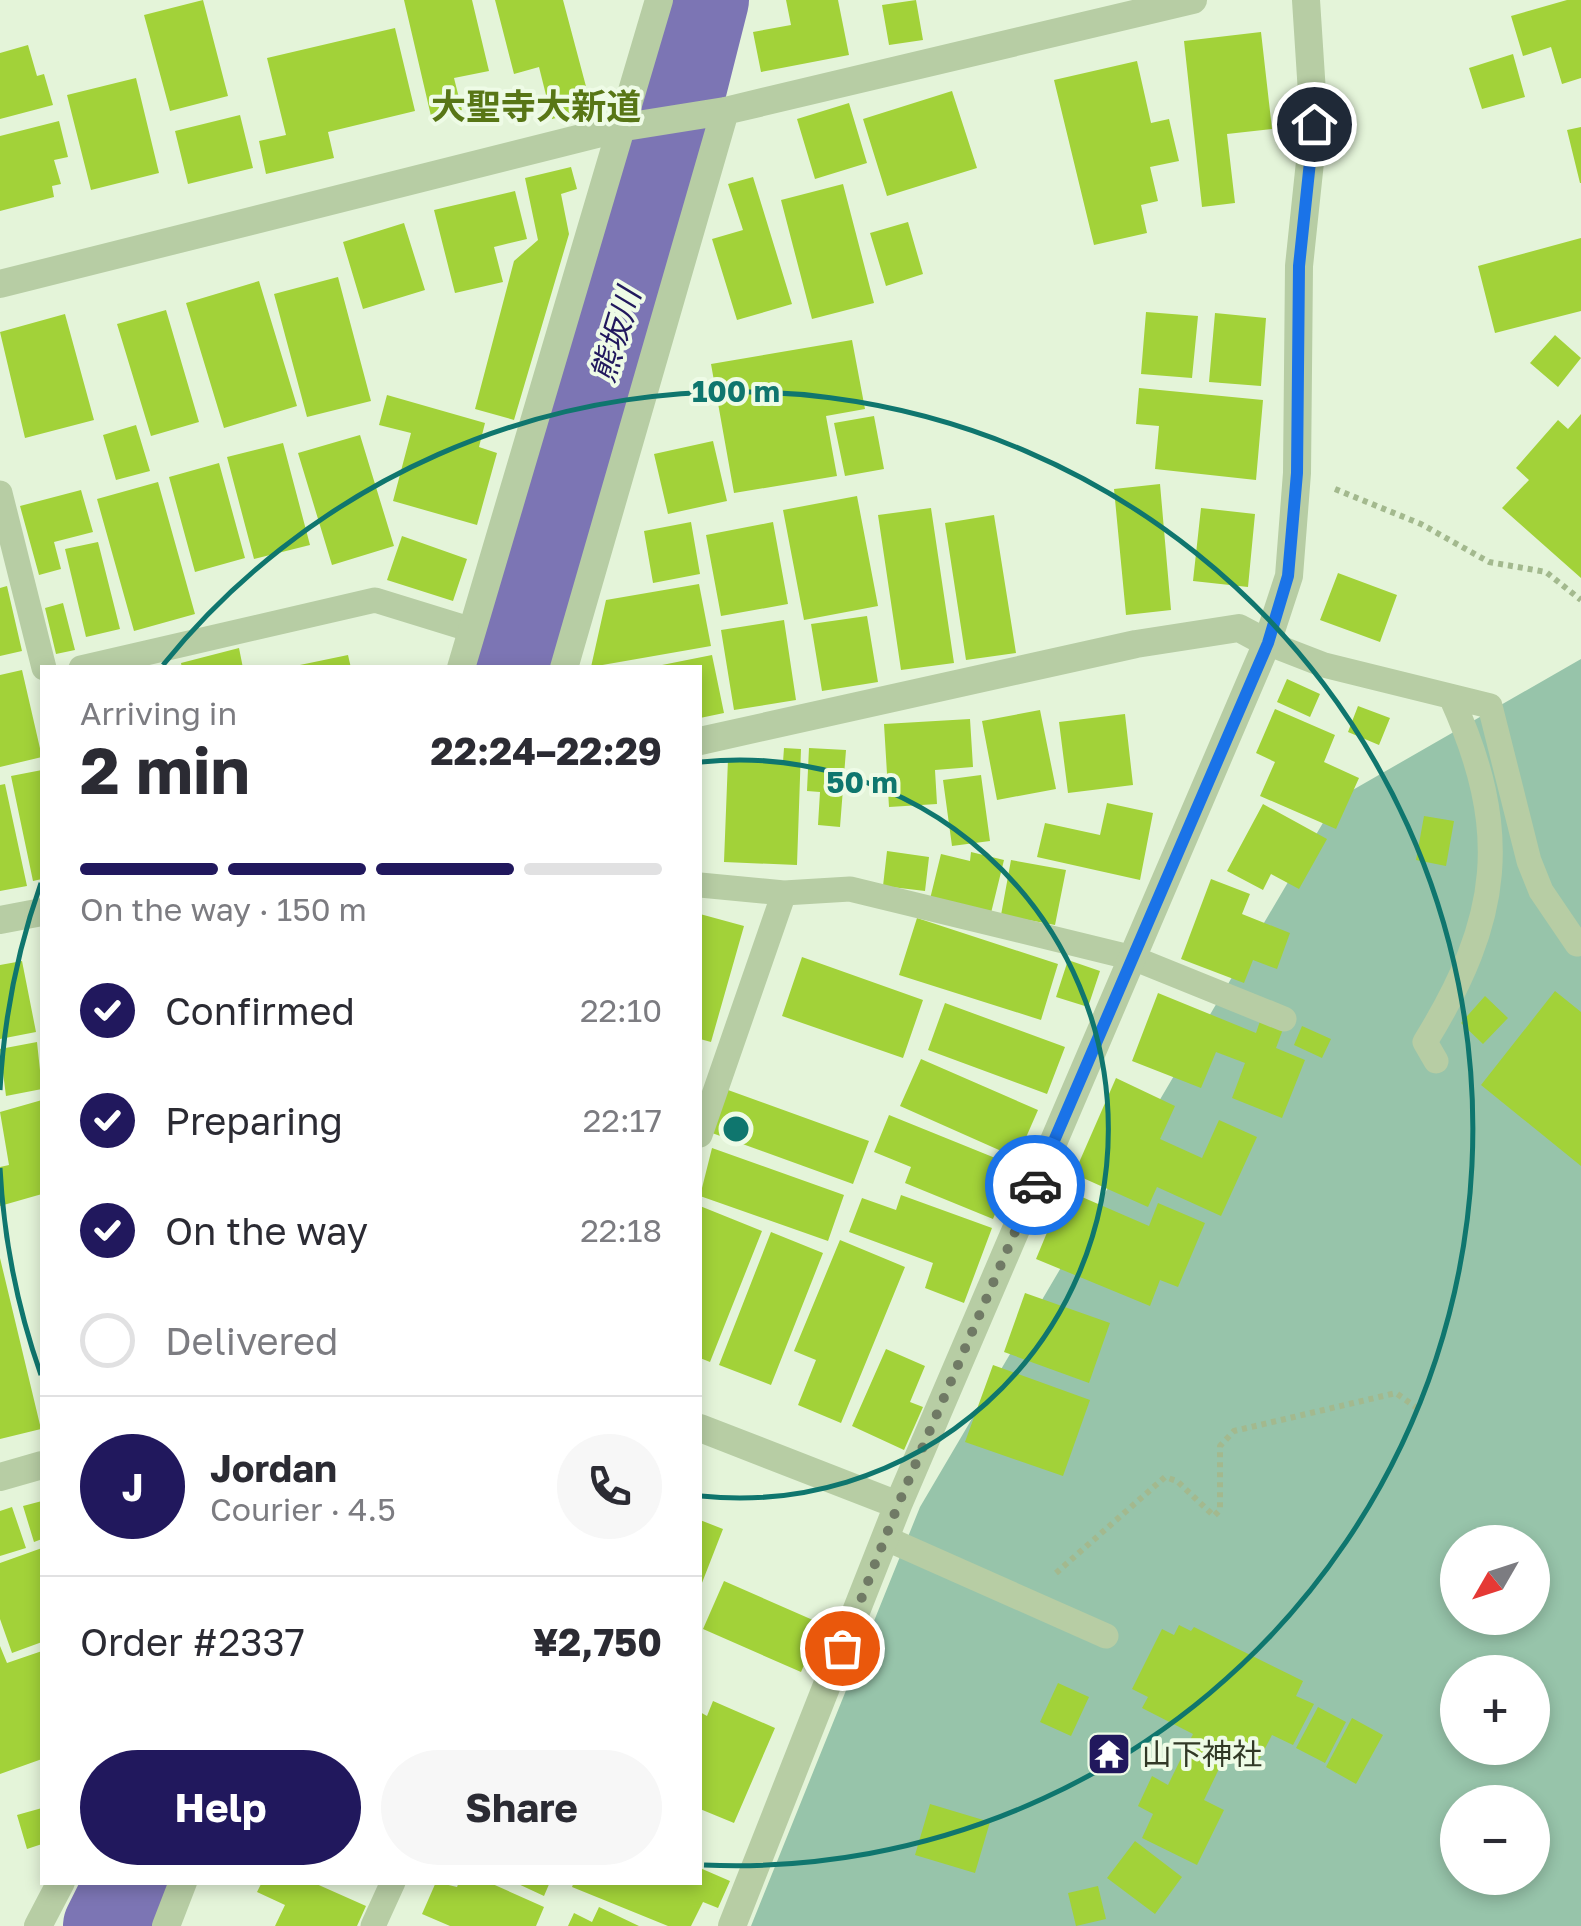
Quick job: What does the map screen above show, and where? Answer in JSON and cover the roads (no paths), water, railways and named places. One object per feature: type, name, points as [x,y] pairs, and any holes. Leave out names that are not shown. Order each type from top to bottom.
[{"type":"street","points":[[462,665],[469,628],[600,197],[625,127],[660,0]]},
{"type":"street","points":[[0,284],[625,127],[714,113],[1193,0]]},
{"type":"street","points":[[732,1926],[898,1505],[1268,643],[1288,576],[1297,473],[1299,266],[1314,124],[1306,0]]},
{"type":"street","points":[[565,665],[714,113]]},
{"type":"street","points":[[702,741],[1136,644],[1238,628],[1268,643]]},
{"type":"street","points":[[0,920],[40,912]]},
{"type":"street","points":[[702,1429],[898,1505]]},
{"type":"street","points":[[0,1477],[40,1467]]},
{"type":"street","points":[[38,1926],[59,1885]]},
{"type":"street","points":[[166,1926],[181,1885]]},
{"type":"lane","points":[[0,493],[43,665]]},
{"type":"lane","points":[[94,665],[374,600],[469,628]]},
{"type":"lane","points":[[1268,643],[1301,659],[1490,706],[1529,861],[1540,891],[1577,944]]},
{"type":"lane","points":[[1436,1061],[1425,1042],[1463,976],[1489,901],[1486,792],[1473,745],[1451,697]]},
{"type":"lane","points":[[702,886],[784,893],[850,889],[1132,958],[1284,1019]]},
{"type":"lane","points":[[702,1129],[784,893]]},
{"type":"lane","points":[[885,1538],[1106,1636]]},
{"type":"lane","points":[[373,1926],[392,1885]]},
{"type":"waterway","name":"熊坂川","points":[[516,665],[644,241],[705,0]]},
{"type":"waterway","name":"熊坂川","points":[[107,1926],[128,1885]]},
{"type":"place","name":"山下神社","points":[[1109,1754]]},
{"type":"district","name":"大聖寺大新道","points":[[536,106]]}]
